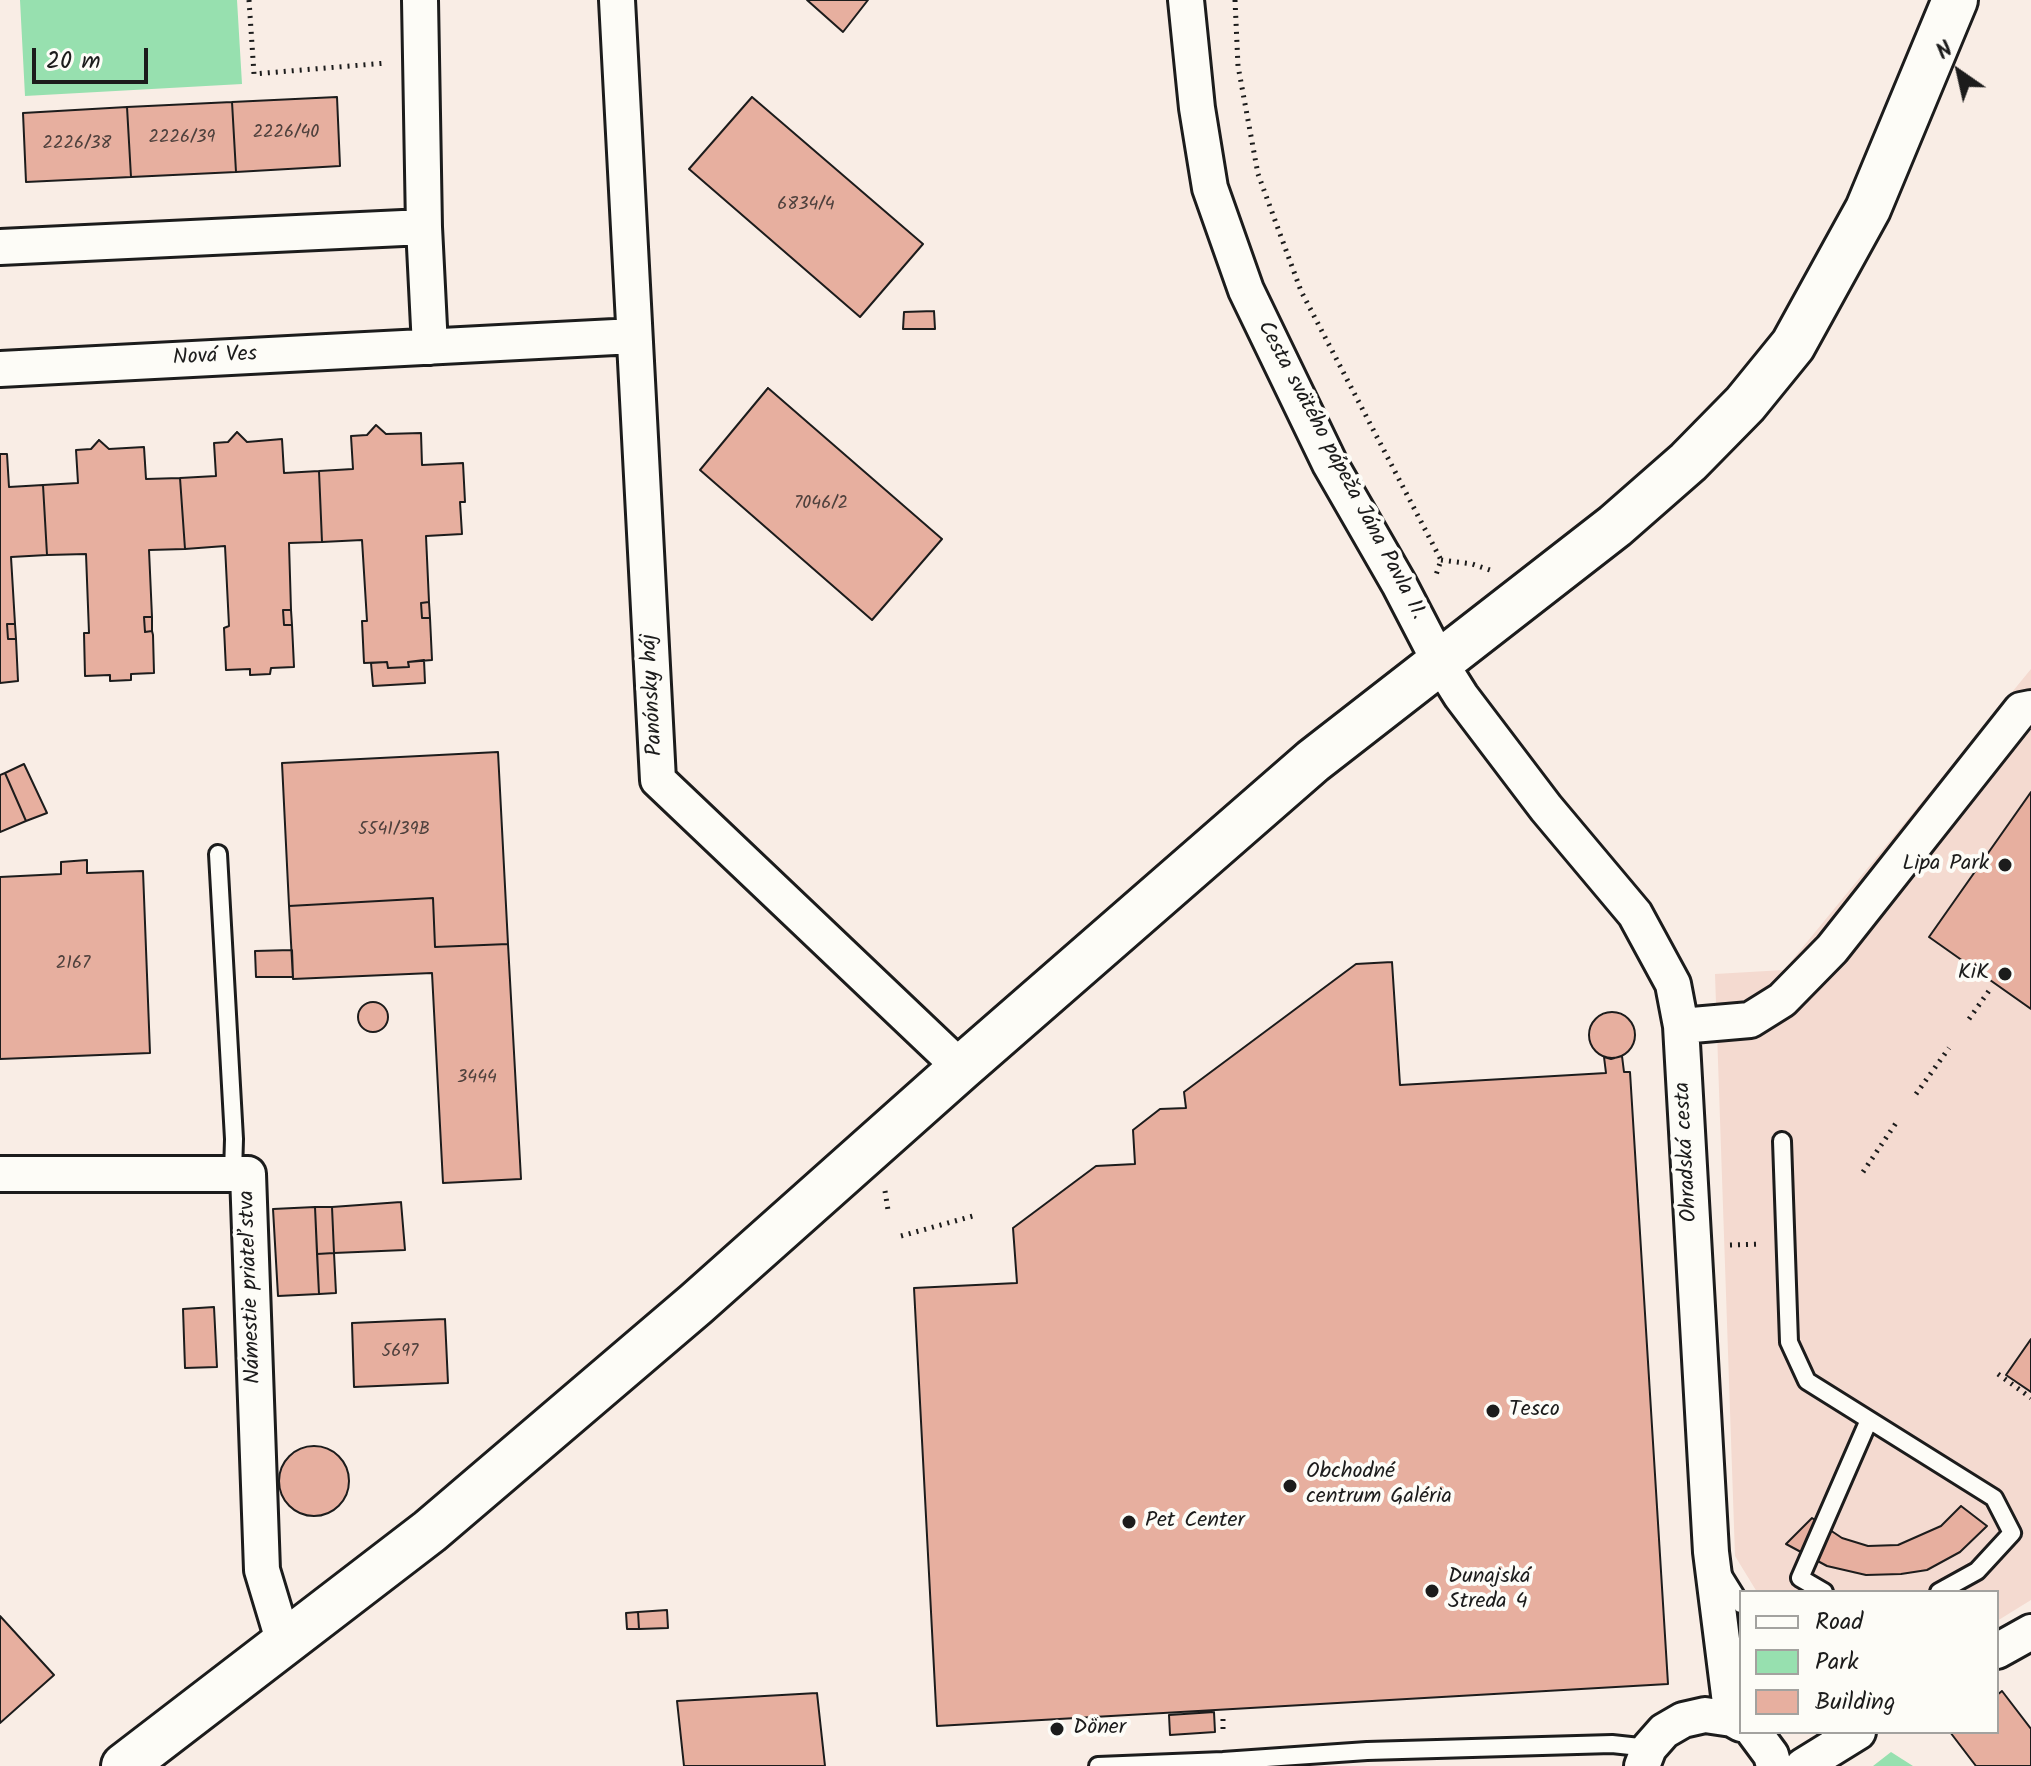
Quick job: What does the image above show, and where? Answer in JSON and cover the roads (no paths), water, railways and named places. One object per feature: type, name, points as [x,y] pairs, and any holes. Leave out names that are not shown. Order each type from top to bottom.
[{"type":"street","points":[[420,0],[424,227],[430,347]]},
{"type":"street","name":"Panónsky háj","points":[[617,0],[658,780],[961,1068]]},
{"type":"street","name":"Cesta svätého pápeža Jána Pavla II.","points":[[1186,0],[1197,108],[1210,188],[1246,290],[1330,464],[1439,661]]},
{"type":"street","points":[[124,1766],[430,1531],[696,1304],[1313,761],[1523,598],[1688,462],[1745,404],[1793,345],[1868,209],[1955,0]]},
{"type":"street","points":[[0,247],[424,227]]},
{"type":"street","name":"Nová Ves","points":[[0,369],[634,336]]},
{"type":"street","name":"Ohradská cesta","points":[[1439,661],[1483,728],[1635,914],[1673,984],[1681,1026],[1711,1552],[1739,1708]]},
{"type":"street","points":[[1681,1026],[1750,1020],[1782,1000],[1832,949],[2021,710],[2031,708]]},
{"type":"street","name":"Námestie priateľstva","points":[[0,1174],[248,1174],[262,1570],[284,1643]]},
{"type":"street","points":[[1999,1650],[2031,1632]]},
{"type":"street","points":[[1646,1757],[1664,1731],[1683,1720],[1705,1715],[1739,1724]]},
{"type":"street","points":[[1751,1734],[1771,1755],[1774,1766]]},
{"type":"street","points":[[1803,1766],[1855,1734]]},
{"type":"lane","points":[[218,854],[234,1139],[233,1174]]},
{"type":"lane","points":[[1782,1141],[1789,1342],[1807,1381],[1994,1498],[2012,1533],[1977,1571],[1943,1590]]},
{"type":"lane","points":[[1821,1590],[1800,1578],[1869,1420]]},
{"type":"lane","points":[[1711,1552],[1739,1601]]},
{"type":"lane","points":[[1098,1766],[1367,1751],[1612,1744],[1646,1757]]},
{"type":"place","name":"Lipa Park","points":[[2005,865]]},
{"type":"place","name":"KiK","points":[[2005,974]]},
{"type":"place","name":"Tesco","points":[[1493,1411]]},
{"type":"place","name":"Obchodné centrum Galéria","points":[[1290,1486]]},
{"type":"place","name":"Pet Center","points":[[1129,1522]]},
{"type":"place","name":"Dunajská Streda 4","points":[[1432,1591]]},
{"type":"place","name":"Döner","points":[[1057,1729]]}]
